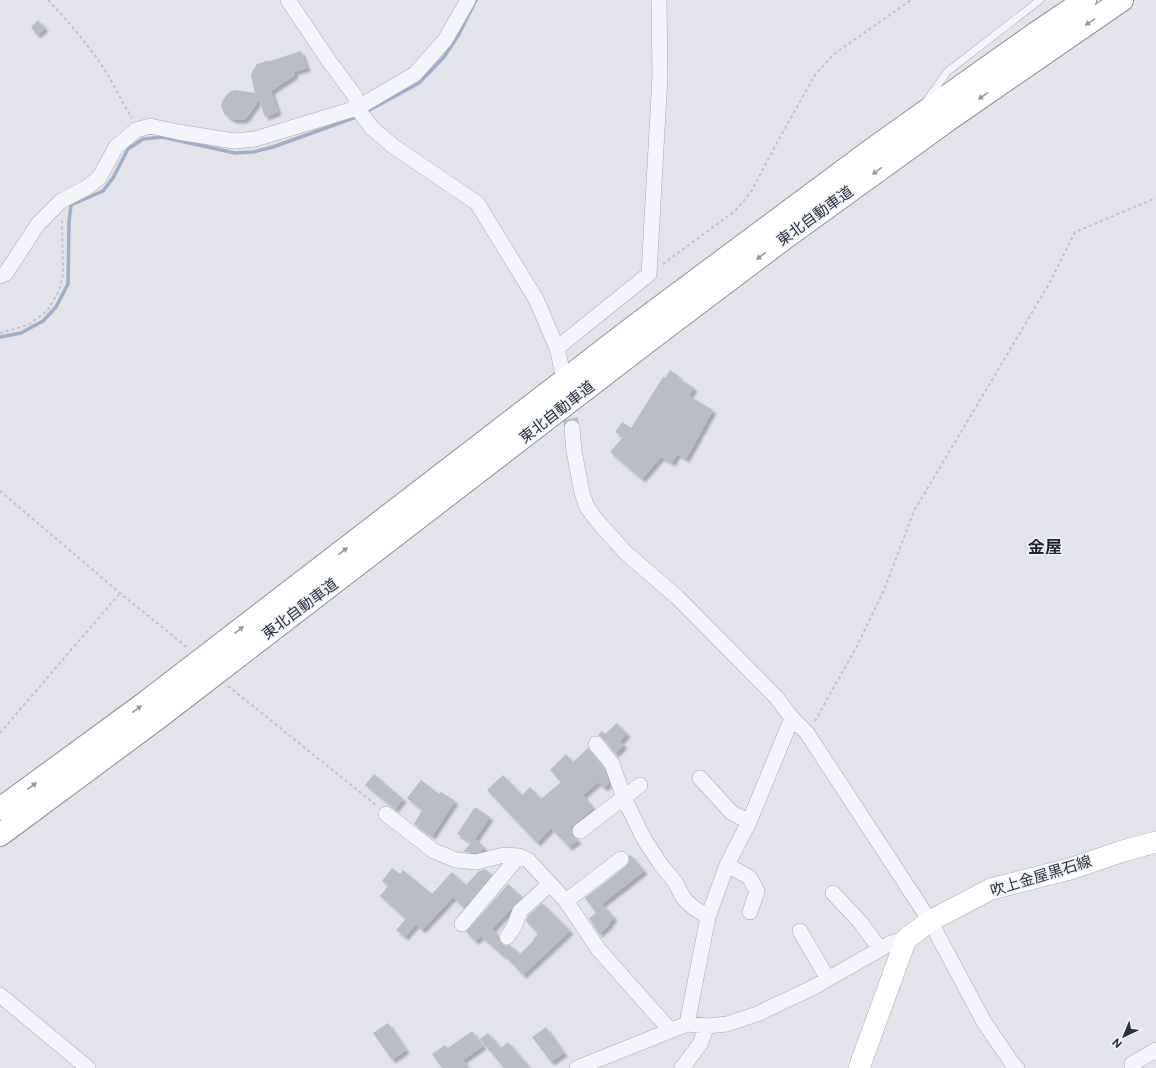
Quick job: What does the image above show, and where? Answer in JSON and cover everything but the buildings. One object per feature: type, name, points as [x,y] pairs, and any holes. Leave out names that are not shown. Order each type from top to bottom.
[{"type":"highway","name":"東北自動車道","points":[[0,809],[146,702],[636,324],[912,121],[1085,0]]},
{"type":"highway","name":"東北自動車道","points":[[0,835],[158,718],[635,351],[785,238],[961,112],[1122,0]]},
{"type":"main road","name":"吹上金屋黒石線","points":[[906,939],[930,922],[991,889],[1070,869],[1123,851],[1156,842]]},
{"type":"main road","points":[[859,1068],[906,939]]},
{"type":"street","points":[[288,0],[329,61],[355,96],[360,112],[372,128],[394,146],[477,203],[536,299],[557,348],[562,370]]},
{"type":"street","points":[[0,276],[6,273],[38,224],[61,201],[86,188],[99,178],[116,147],[136,130],[150,126],[234,141],[255,139],[360,112],[415,74],[445,40],[468,0]]},
{"type":"street","points":[[557,348],[649,274],[660,76],[659,0]]},
{"type":"street","points":[[572,428],[574,451],[582,493],[587,507],[598,522],[626,553],[677,597],[776,698],[792,718],[807,733],[930,922],[984,1022],[1017,1068]]},
{"type":"street","points":[[687,1024],[708,917],[727,865],[749,822],[792,718]]},
{"type":"street","points":[[596,744],[612,764],[624,798],[644,839],[661,865],[675,882],[684,899],[708,917]]},
{"type":"street","points":[[700,778],[731,812],[749,822]]},
{"type":"street","points":[[580,832],[640,785]]},
{"type":"street","points":[[386,814],[434,852],[456,860],[476,862],[504,855],[519,856],[528,860],[566,901],[599,950],[670,1030]]},
{"type":"street","points":[[462,924],[519,856]]},
{"type":"street","points":[[566,901],[621,859]]},
{"type":"street","points":[[727,865],[749,876],[757,891],[750,912]]},
{"type":"street","points":[[507,937],[514,927],[520,911],[550,884]]},
{"type":"street","points":[[833,893],[861,923],[880,949]]},
{"type":"street","points":[[800,931],[828,979]]},
{"type":"street","points":[[577,1068],[687,1024],[707,1026],[727,1024],[757,1014],[812,988],[891,942],[906,939]]},
{"type":"street","points":[[0,995],[88,1068]]},
{"type":"street","points":[[682,1068],[700,1044],[707,1026]]},
{"type":"street","points":[[1132,1068],[1132,1064],[1156,1050]]},
{"type":"lane","points":[[912,121],[948,72],[1040,0]]},
{"type":"path","points":[[48,0],[76,30],[92,51],[139,129]]},
{"type":"path","points":[[649,274],[735,211],[751,192],[815,75],[834,54],[911,0]]},
{"type":"path","points":[[807,733],[822,710],[864,632],[884,590],[914,511],[1049,284],[1075,232],[1156,198]]},
{"type":"path","points":[[0,332],[28,325],[47,311],[59,291],[63,274],[61,201]]},
{"type":"path","points":[[0,491],[191,651]]},
{"type":"path","points":[[0,733],[120,593]]},
{"type":"path","points":[[228,686],[386,814]]},
{"type":"waterway","points":[[364,113],[419,83],[444,57],[459,34],[476,0]]},
{"type":"waterway","points":[[0,337],[21,333],[43,321],[56,307],[68,284],[69,222],[71,205],[103,191],[113,178],[128,149],[143,139],[162,137],[235,153],[253,152],[273,147],[359,116]]},
{"type":"tunnel","points":[[566,396],[572,428]]},
{"type":"district","name":"金屋","points":[[1045,547]]}]
